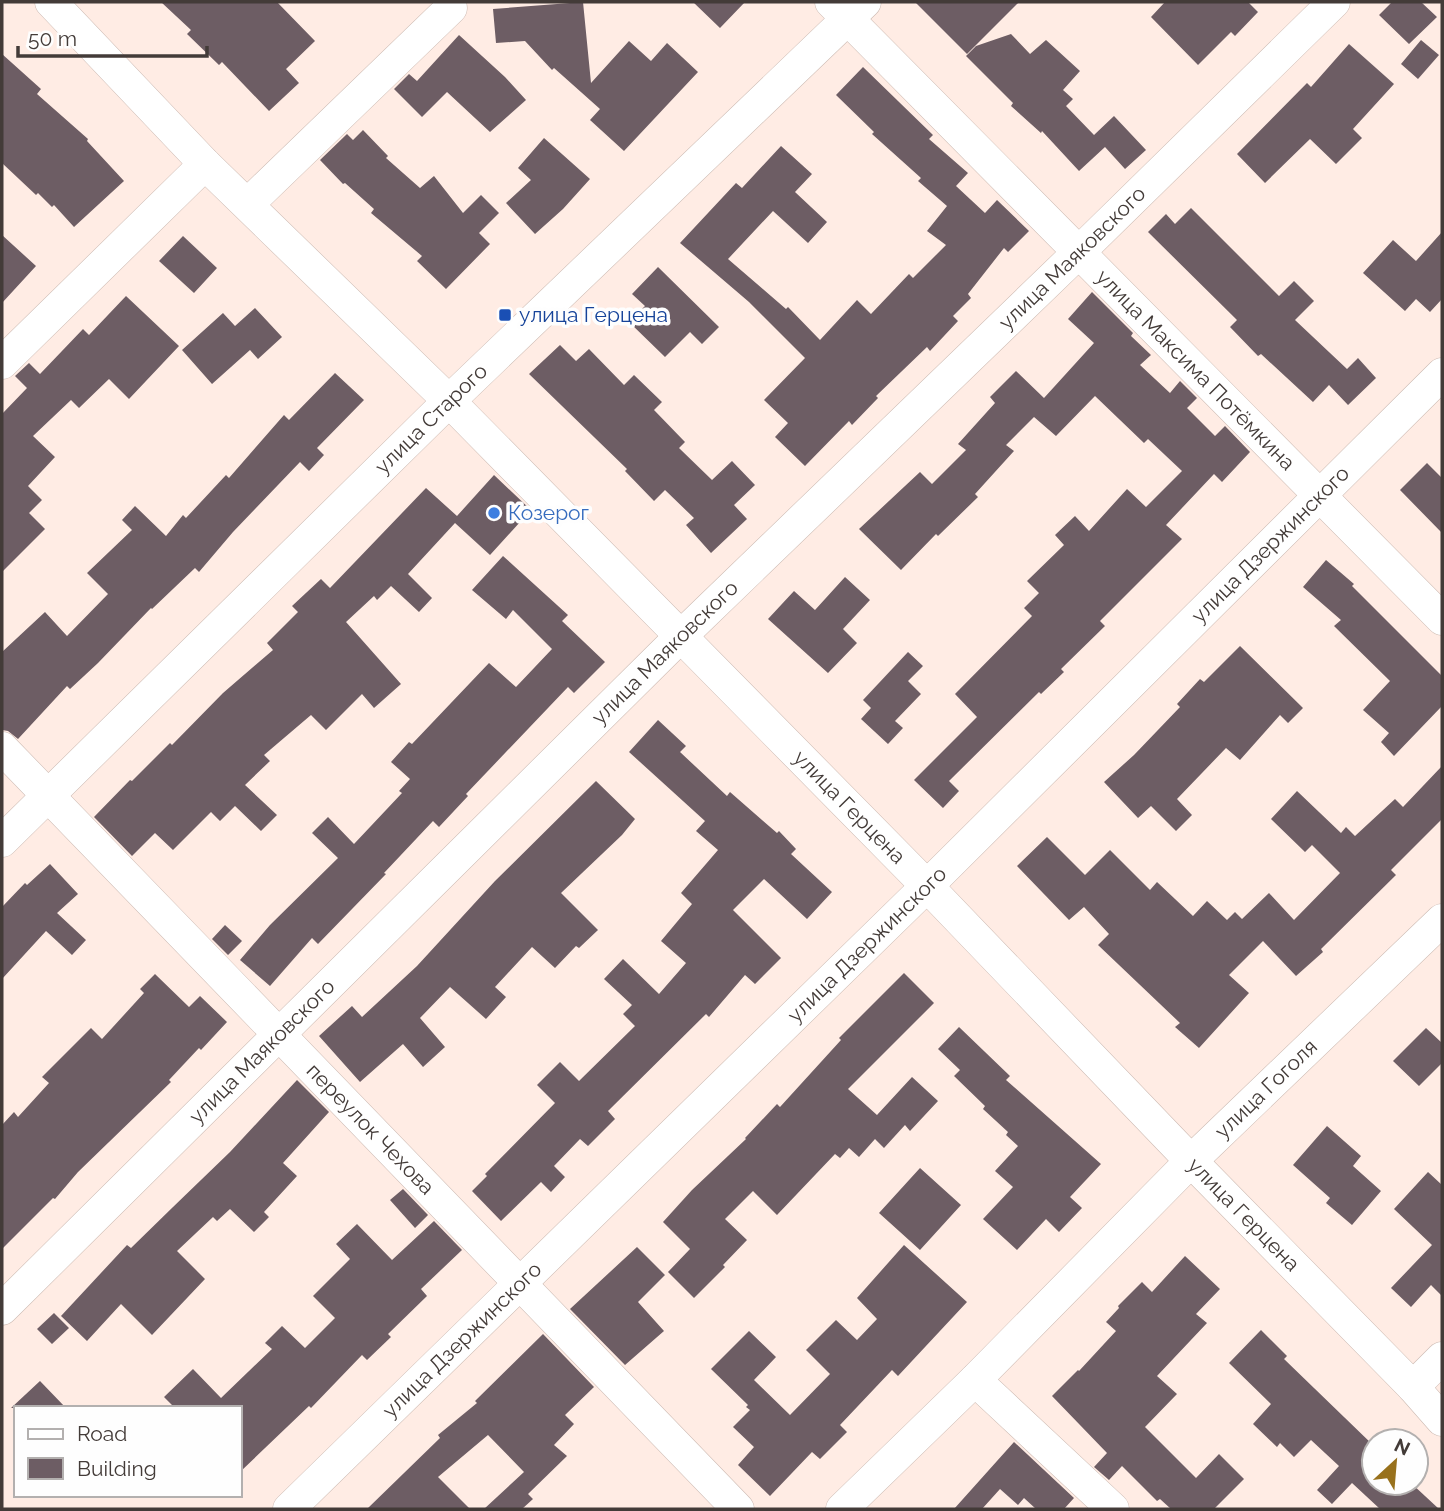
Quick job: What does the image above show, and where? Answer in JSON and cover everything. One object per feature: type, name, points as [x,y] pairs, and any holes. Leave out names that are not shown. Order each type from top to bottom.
[{"type":"street","name":"улица Маяковского","points":[[2,1309],[680,637],[1334,2]]},
{"type":"street","name":"улица Герцена","points":[[67,7],[205,164],[449,401],[928,886],[1442,1420]]},
{"type":"street","name":"улица Максима Потёмкина","points":[[848,7],[1079,252],[1442,620]]},
{"type":"street","name":"улица Старого","points":[[2,841],[848,7]]},
{"type":"street","points":[[248,204],[452,8]]},
{"type":"street","points":[[2,363],[205,164]]},
{"type":"street","name":"улица Дзержинского","points":[[289,1509],[928,886],[1442,374]]},
{"type":"street","name":"переулок Чехова","points":[[2,748],[738,1509]]},
{"type":"street","name":"улица Гоголя","points":[[842,1509],[975,1380],[1191,1161],[1442,920]]},
{"type":"street","points":[[1413,1387],[1442,1358]]},
{"type":"street","points":[[975,1380],[1113,1509]]},
{"type":"building","points":[[161,2],[277,2],[315,41],[286,69],[299,83],[269,111],[222,62],[219,65],[187,34],[191,30]]},
{"type":"building","points":[[583,2],[591,83],[629,41],[651,61],[667,43],[698,72],[624,151],[590,120],[600,109],[554,68],[552,70],[525,41],[496,43],[493,9]]},
{"type":"building","points":[[693,2],[745,2],[720,28]]},
{"type":"building","points":[[915,2],[1019,2],[967,54]]},
{"type":"building","points":[[1165,2],[1248,2],[1258,12],[1235,36],[1231,32],[1198,65],[1151,17]]},
{"type":"building","points":[[1392,2],[1421,2],[1437,17],[1409,44],[1379,15]]},
{"type":"building","points":[[1011,34],[1030,54],[1046,40],[1080,71],[1063,90],[1073,99],[1066,106],[1094,135],[1114,116],[1146,150],[1125,169],[1105,147],[1079,171],[1042,131],[1041,133],[1011,106],[1013,103],[966,56],[976,46]]},
{"type":"building","points":[[459,35],[526,100],[490,132],[447,92],[422,117],[394,89],[409,74],[417,81]]},
{"type":"building","points":[[1421,40],[1439,55],[1418,79],[1401,64]]},
{"type":"building","points":[[1349,44],[1394,84],[1353,129],[1362,138],[1336,164],[1310,139],[1265,183],[1237,154],[1307,83],[1311,87]]},
{"type":"building","points":[[2,54],[41,89],[37,94],[88,139],[124,181],[74,227],[54,205],[52,207],[38,193],[36,195],[2,163]]},
{"type":"building","points":[[863,67],[933,135],[929,139],[968,173],[956,186],[985,213],[997,200],[1029,231],[1008,252],[1004,248],[968,294],[971,298],[953,316],[958,321],[930,351],[927,347],[876,396],[878,398],[852,425],[849,421],[805,466],[775,437],[788,423],[764,400],[805,358],[749,302],[680,243],[736,183],[742,188],[781,146],[812,174],[795,192],[827,222],[808,243],[773,211],[728,259],[786,309],[788,307],[820,340],[857,300],[871,314],[909,274],[913,278],[946,245],[927,231],[947,206],[918,181],[921,178],[872,134],[874,132],[836,95]]},
{"type":"building","points":[[363,130],[388,156],[386,158],[420,188],[434,176],[463,213],[481,195],[499,213],[479,233],[490,244],[446,289],[417,261],[422,256],[371,213],[374,209],[343,184],[320,160],[347,134],[353,140]]},
{"type":"building","points":[[544,138],[590,179],[563,209],[535,234],[506,203],[531,180],[518,168]]},
{"type":"building","points":[[1191,208],[1279,296],[1294,281],[1314,301],[1295,320],[1347,369],[1358,358],[1376,378],[1348,405],[1329,385],[1313,402],[1261,354],[1258,356],[1230,327],[1237,320],[1148,232],[1166,214],[1175,224]]},
{"type":"building","points":[[1442,232],[1442,299],[1430,312],[1416,299],[1405,311],[1363,273],[1393,240],[1416,261]]},
{"type":"building","points":[[2,235],[36,266],[2,303]]},
{"type":"building","points":[[183,236],[217,268],[194,293],[159,261]]},
{"type":"building","points":[[658,267],[719,327],[702,344],[690,332],[665,357],[629,322],[645,306],[632,294]]},
{"type":"building","points":[[1092,292],[1151,355],[1140,365],[1170,393],[1180,381],[1197,398],[1187,408],[1215,436],[1225,426],[1250,452],[1222,482],[1214,474],[1166,525],[1182,539],[1100,621],[1105,626],[1061,669],[1064,672],[1041,694],[1039,692],[949,781],[959,791],[943,808],[914,780],[977,717],[955,694],[1032,616],[1024,608],[1039,593],[1027,581],[1064,545],[1055,535],[1075,516],[1089,531],[1127,489],[1146,507],[1182,471],[1148,439],[1144,443],[1095,396],[1056,436],[1034,417],[1006,445],[1014,451],[975,494],[978,497],[901,570],[859,529],[920,472],[932,484],[966,450],[958,444],[995,403],[990,397],[1016,371],[1044,398],[1094,343],[1068,319]]},
{"type":"building","points":[[126,296],[179,346],[129,399],[109,379],[79,408],[71,400],[33,436],[55,457],[28,486],[42,500],[29,513],[45,529],[2,572],[2,414],[27,388],[15,376],[29,363],[40,374],[83,329],[89,335]]},
{"type":"building","points":[[255,308],[282,337],[258,359],[250,350],[212,384],[182,350],[223,313],[235,326]]},
{"type":"building","points":[[560,345],[576,361],[589,349],[624,385],[634,375],[662,402],[654,410],[685,442],[679,448],[712,480],[732,461],[755,485],[734,505],[747,519],[711,553],[686,525],[694,518],[665,490],[654,501],[625,471],[627,469],[529,374]]},
{"type":"building","points":[[335,373],[364,400],[317,448],[324,455],[309,471],[300,462],[199,572],[195,568],[151,608],[70,689],[67,686],[18,739],[2,730],[2,652],[45,612],[67,636],[108,594],[87,573],[132,530],[122,520],[135,506],[166,536],[183,515],[186,518],[226,475],[229,478],[284,415],[289,420]]},
{"type":"building","points":[[1427,463],[1442,478],[1442,533],[1400,490]]},
{"type":"building","points":[[494,475],[531,510],[490,555],[455,523],[408,574],[432,598],[419,612],[391,586],[377,600],[374,596],[346,622],[401,684],[374,708],[362,694],[326,730],[311,715],[264,755],[270,761],[245,785],[277,815],[261,831],[235,806],[220,821],[211,812],[173,850],[155,833],[132,856],[94,817],[170,743],[172,745],[223,693],[273,650],[267,643],[298,612],[292,606],[321,579],[330,588],[426,488],[457,516]]},
{"type":"building","points":[[503,556],[568,615],[562,621],[605,662],[574,693],[568,687],[466,794],[468,796],[439,827],[433,821],[318,944],[312,938],[270,986],[240,960],[270,925],[338,858],[312,833],[328,817],[354,844],[402,793],[399,791],[410,779],[391,762],[409,742],[412,744],[489,663],[516,687],[552,649],[513,610],[506,619],[472,590]]},
{"type":"building","points":[[1326,560],[1354,584],[1352,586],[1442,676],[1442,706],[1394,756],[1381,742],[1389,733],[1363,710],[1390,681],[1334,626],[1341,620],[1303,587]]},
{"type":"building","points":[[845,577],[870,600],[843,629],[857,643],[828,673],[768,619],[794,591],[815,610]]},
{"type":"building","points":[[1240,646],[1303,708],[1288,723],[1280,715],[1240,760],[1226,748],[1177,799],[1192,815],[1176,831],[1151,806],[1138,818],[1104,782],[1180,707],[1177,704],[1200,679],[1204,682]]},
{"type":"building","points":[[908,652],[923,666],[908,681],[921,694],[895,721],[903,728],[888,744],[861,719],[871,708],[863,700]]},
{"type":"building","points":[[658,720],[686,746],[680,752],[727,796],[730,792],[777,833],[779,831],[796,849],[791,854],[832,892],[807,919],[764,879],[733,910],[781,958],[755,984],[745,975],[709,1017],[706,1014],[608,1111],[615,1119],[588,1146],[580,1139],[554,1166],[565,1177],[551,1192],[541,1182],[501,1221],[472,1191],[487,1176],[485,1174],[555,1103],[537,1085],[560,1062],[579,1081],[635,1026],[623,1014],[632,1005],[604,979],[623,959],[659,994],[686,963],[661,941],[692,904],[681,893],[718,850],[696,831],[705,821],[629,752]]},
{"type":"building","points":[[1442,766],[1442,819],[1391,870],[1396,875],[1321,949],[1323,952],[1296,976],[1263,941],[1229,975],[1249,993],[1199,1048],[1175,1027],[1180,1023],[1098,945],[1109,934],[1084,907],[1069,920],[1017,866],[1047,837],[1085,875],[1110,850],[1150,890],[1157,882],[1193,916],[1207,901],[1227,920],[1235,912],[1242,919],[1269,893],[1294,920],[1340,873],[1312,845],[1305,852],[1271,819],[1297,791],[1341,833],[1346,827],[1355,836],[1395,799],[1403,807]]},
{"type":"building","points":[[596,781],[635,819],[622,835],[561,893],[598,930],[579,948],[576,946],[555,968],[532,947],[495,987],[506,997],[486,1019],[450,987],[420,1018],[445,1047],[423,1067],[403,1044],[360,1082],[319,1036],[352,1006],[362,1017],[417,966],[495,881]]},
{"type":"building","points":[[50,864],[78,894],[57,913],[86,940],[72,955],[46,931],[2,979],[2,907],[25,883],[27,885]]},
{"type":"building","points":[[225,925],[242,941],[228,955],[212,939]]},
{"type":"building","points":[[904,973],[934,1003],[848,1089],[877,1115],[912,1077],[938,1101],[910,1131],[905,1125],[884,1148],[875,1139],[859,1157],[849,1148],[840,1158],[835,1154],[777,1215],[753,1191],[725,1219],[747,1240],[694,1298],[668,1272],[690,1249],[663,1222],[777,1104],[780,1107],[841,1040],[839,1038]]},
{"type":"building","points":[[155,974],[189,1007],[200,996],[227,1022],[169,1080],[171,1082],[2,1249],[2,1125],[14,1112],[18,1117],[49,1083],[42,1077],[91,1028],[102,1039],[144,993],[140,989]]},
{"type":"building","points":[[959,1027],[1010,1076],[1006,1080],[1101,1164],[1070,1197],[1082,1208],[1059,1232],[1046,1219],[1017,1250],[983,1219],[1013,1187],[995,1171],[1018,1146],[1006,1135],[1008,1132],[983,1109],[985,1106],[954,1076],[960,1070],[938,1049]]},
{"type":"building","points":[[1426,1028],[1442,1043],[1442,1063],[1419,1086],[1393,1061]]},
{"type":"building","points":[[297,1080],[329,1112],[283,1163],[297,1176],[264,1212],[269,1217],[254,1232],[230,1209],[217,1221],[213,1217],[177,1251],[205,1279],[152,1335],[121,1304],[87,1341],[61,1316],[127,1245],[131,1248],[230,1152]]},
{"type":"building","points":[[1327,1126],[1361,1156],[1353,1166],[1381,1191],[1352,1225],[1326,1203],[1330,1198],[1293,1165]]},
{"type":"building","points":[[920,1168],[961,1205],[920,1250],[879,1213]]},
{"type":"building","points":[[1428,1172],[1442,1185],[1442,1296],[1431,1285],[1411,1307],[1391,1288],[1432,1245],[1394,1209]]},
{"type":"building","points":[[403,1189],[428,1215],[415,1228],[390,1200]]},
{"type":"building","points":[[434,1221],[462,1250],[421,1289],[427,1296],[388,1334],[391,1337],[367,1360],[362,1355],[311,1408],[309,1406],[242,1470],[242,1406],[173,1406],[164,1397],[193,1369],[221,1398],[272,1349],[265,1343],[282,1326],[305,1348],[335,1318],[313,1296],[350,1259],[336,1244],[357,1224],[392,1260]]},
{"type":"building","points":[[904,1245],[967,1302],[898,1376],[892,1370],[840,1425],[847,1432],[820,1459],[812,1452],[770,1496],[738,1465],[754,1447],[733,1427],[750,1410],[746,1407],[748,1405],[711,1369],[749,1331],[776,1357],[754,1380],[790,1415],[830,1374],[806,1350],[836,1320],[857,1340],[877,1319],[857,1298]]},
{"type":"building","points":[[637,1247],[665,1275],[638,1302],[664,1331],[625,1365],[570,1309]]},
{"type":"building","points":[[1185,1256],[1220,1289],[1196,1314],[1207,1323],[1157,1376],[1177,1394],[1145,1427],[1196,1478],[1219,1454],[1244,1479],[1214,1509],[1171,1509],[1160,1499],[1157,1501],[1122,1466],[1109,1480],[1094,1467],[1107,1453],[1052,1396],[1116,1331],[1106,1322],[1118,1306],[1142,1282],[1152,1292]]},
{"type":"building","points":[[54,1313],[69,1328],[52,1344],[37,1329]]},
{"type":"building","points":[[1261,1330],[1287,1356],[1284,1359],[1360,1432],[1360,1490],[1352,1483],[1332,1504],[1317,1490],[1339,1466],[1311,1440],[1294,1457],[1280,1443],[1277,1447],[1253,1424],[1271,1404],[1229,1363]]},
{"type":"building","points":[[543,1334],[594,1387],[565,1415],[574,1424],[554,1445],[567,1456],[528,1494],[533,1499],[522,1509],[484,1509],[524,1472],[488,1435],[438,1477],[470,1509],[367,1509],[440,1438],[438,1435],[477,1403],[475,1401]]},
{"type":"building","points":[[40,1381],[64,1406],[14,1406],[11,1408]]},
{"type":"building","points":[[1014,1442],[1074,1498],[1064,1509],[1036,1509],[1024,1498],[1018,1505],[1000,1489],[982,1509],[954,1509]]},
{"type":"building","points":[[1367,1497],[1426,1497],[1439,1509],[1380,1509]]},
{"type":"place","name":"улица Герцена","points":[[505,315]]},
{"type":"place","name":"Козерог","points":[[494,513]]}]
